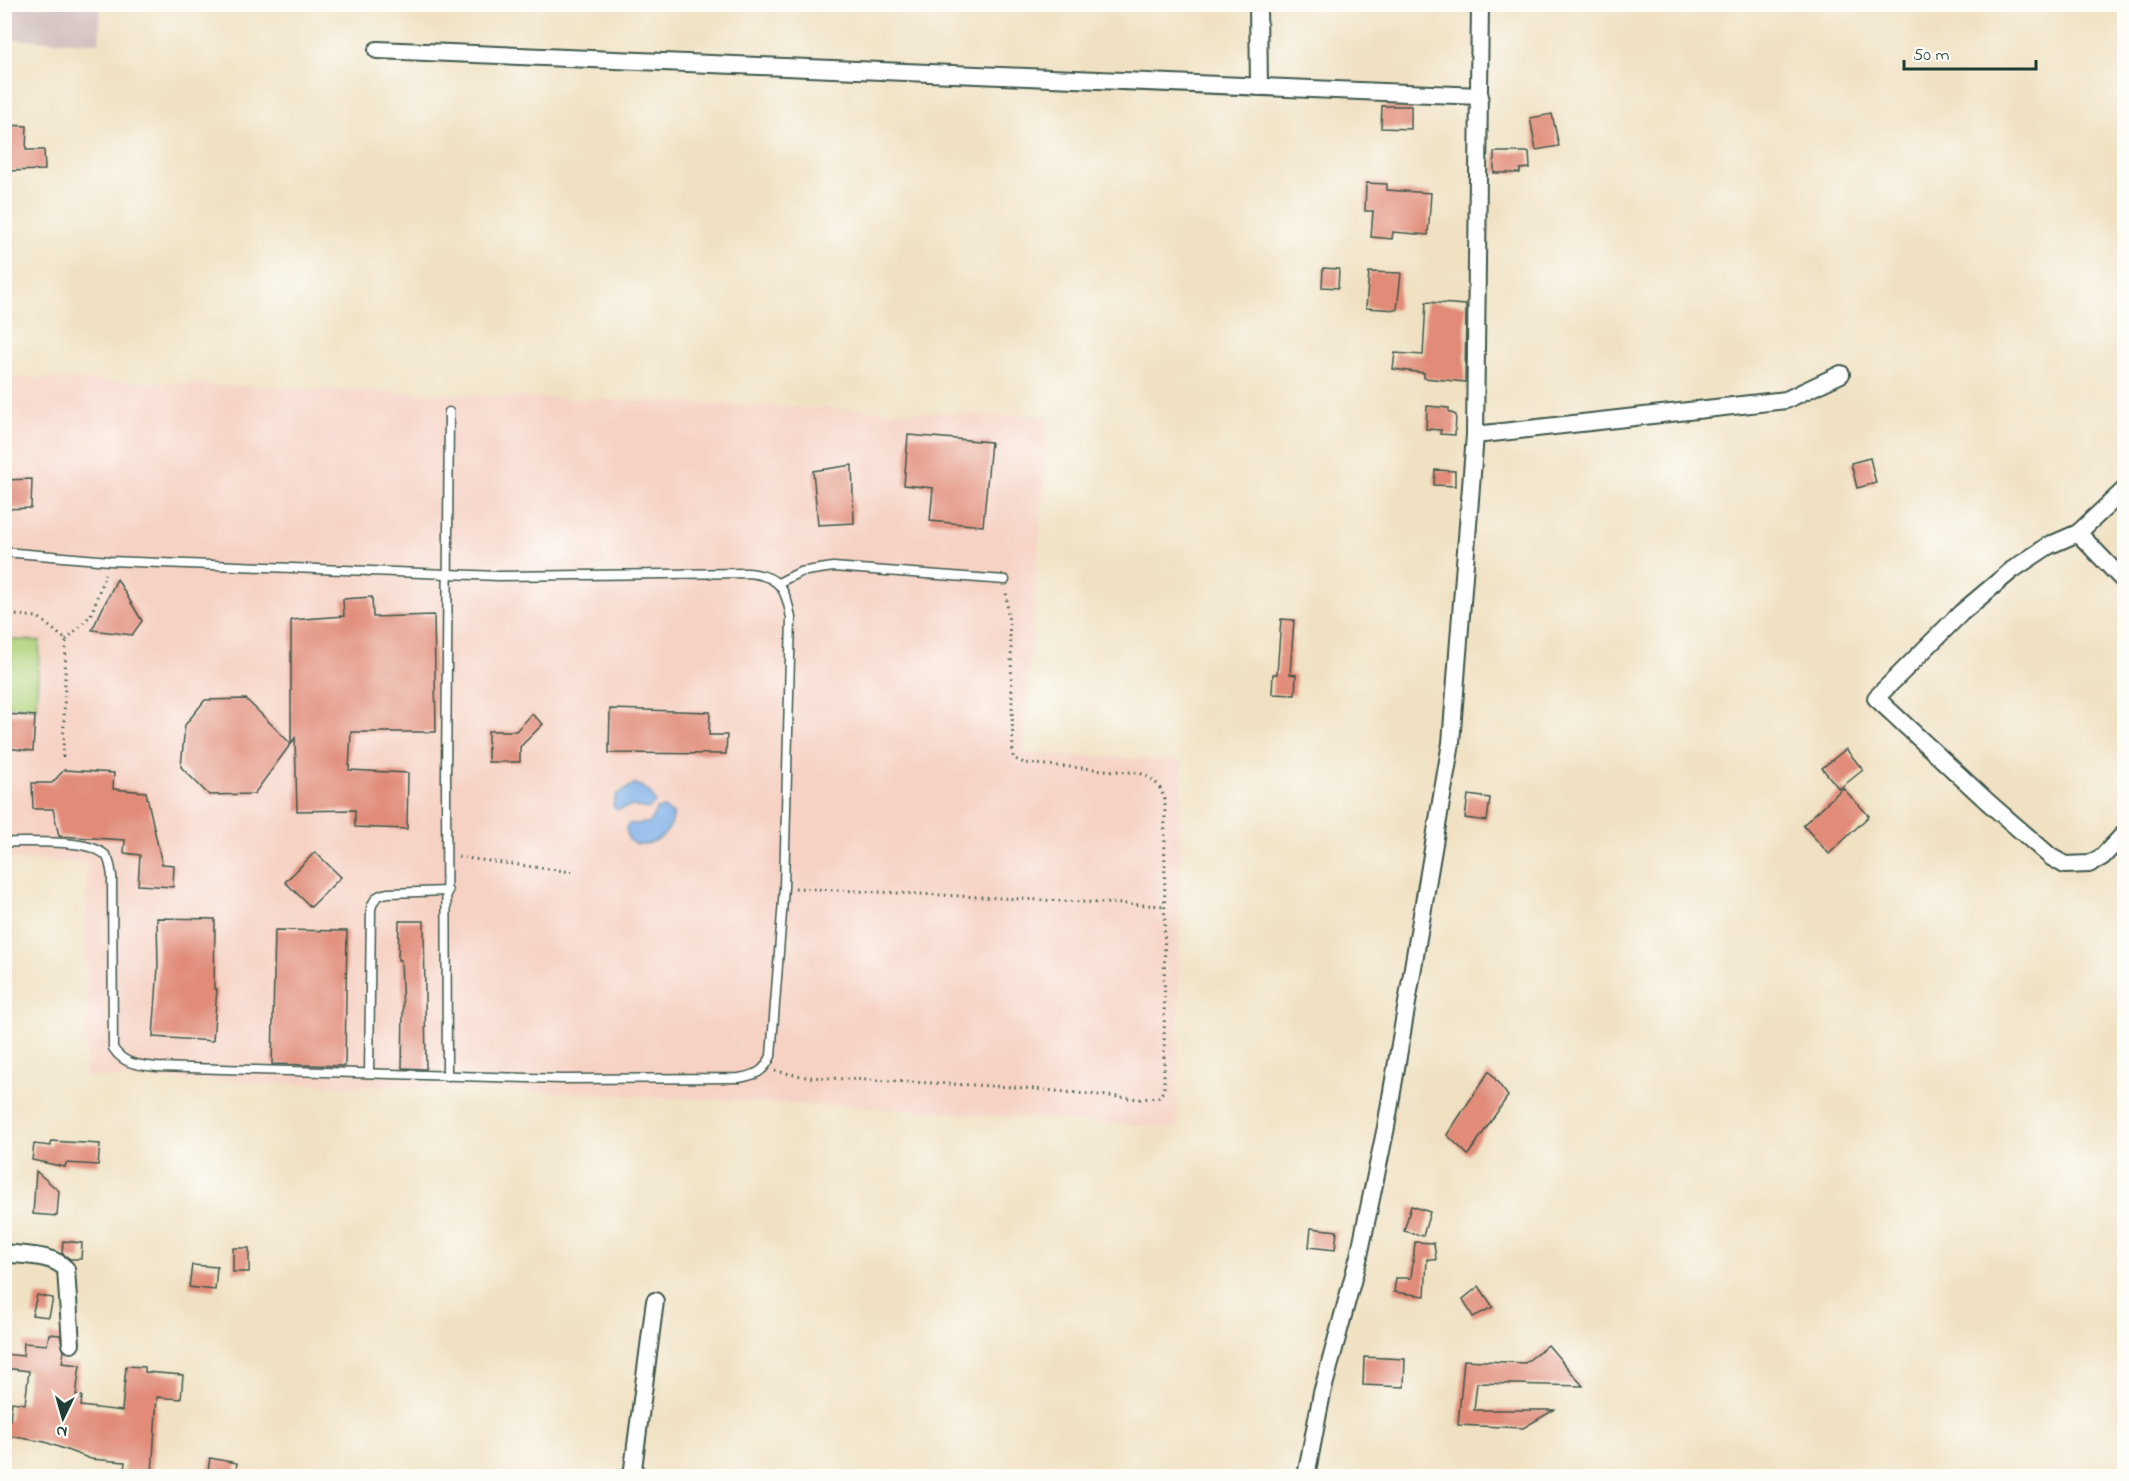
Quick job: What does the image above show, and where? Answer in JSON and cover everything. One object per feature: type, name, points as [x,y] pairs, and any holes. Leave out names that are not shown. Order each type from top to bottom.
[{"type":"street","points":[[1257,4],[1259,87]]},
{"type":"street","points":[[1306,1476],[1322,1393],[1354,1277],[1386,1127],[1450,743],[1475,435],[1480,4]]},
{"type":"street","points":[[377,50],[1480,96]]},
{"type":"street","points":[[1475,435],[1786,400],[1841,374]]},
{"type":"street","points":[[2124,490],[2078,533],[2048,546],[2012,570],[1961,613],[1876,698],[1989,803],[2058,861],[2077,866],[2089,864],[2102,857],[2124,834]]},
{"type":"street","points":[[2078,533],[2124,581]]},
{"type":"street","points":[[4,1253],[50,1260],[60,1263],[66,1269],[71,1344]]},
{"type":"street","points":[[632,1476],[655,1301]]},
{"type":"lane","points":[[447,1076],[449,412]]},
{"type":"lane","points":[[4,552],[110,561],[555,578],[748,573],[764,575],[778,583],[787,596],[791,618],[784,887],[774,1041],[766,1068],[756,1075],[739,1078],[562,1079],[447,1076],[157,1067],[124,1060],[113,1048],[112,876],[109,859],[98,849],[82,845],[4,842]]},
{"type":"lane","points":[[778,583],[800,572],[833,567],[1005,580]]},
{"type":"lane","points":[[369,1073],[373,900],[379,895],[448,891]]},
{"type":"path","points":[[63,757],[66,640],[91,615],[110,561]]},
{"type":"path","points":[[766,1068],[806,1077],[1014,1088],[1140,1099],[1159,1097],[1164,1090],[1165,800],[1161,787],[1152,778],[1139,773],[1024,763],[1012,758],[1011,647],[1005,580]]},
{"type":"path","points":[[4,614],[38,617],[66,640]]},
{"type":"path","points":[[447,856],[572,872]]},
{"type":"path","points":[[784,887],[1165,906]]},
{"type":"shaded area","points":[[5,4],[101,5],[99,43],[5,39]]},
{"type":"shaded area","points":[[5,377],[1049,417],[1023,753],[1182,761],[1177,1128],[861,1107],[557,1092],[86,1077],[86,863],[5,859]]},
{"type":"green space","points":[[5,639],[40,641],[36,708],[5,706]]},
{"type":"water","points":[[634,784],[648,790],[655,803],[648,809],[632,806],[617,810],[613,806],[616,795]]},
{"type":"water","points":[[664,808],[673,814],[669,828],[664,834],[651,843],[643,844],[629,840],[626,829],[629,824],[649,823],[657,809]]},
{"type":"building","points":[[1382,106],[1411,106],[1411,129],[1381,128]]},
{"type":"building","points":[[1552,114],[1559,146],[1536,150],[1530,118]]},
{"type":"building","points":[[4,125],[27,126],[26,150],[44,150],[45,170],[4,171]]},
{"type":"building","points":[[1494,152],[1529,152],[1530,168],[1520,169],[1520,173],[1494,173]]},
{"type":"building","points":[[1366,183],[1387,184],[1387,190],[1431,193],[1428,235],[1393,232],[1392,239],[1371,237],[1373,211],[1365,211]]},
{"type":"building","points":[[1323,268],[1339,269],[1338,288],[1322,287]]},
{"type":"building","points":[[1369,272],[1401,273],[1397,310],[1366,308]]},
{"type":"building","points":[[1426,302],[1466,305],[1465,382],[1424,378],[1424,373],[1393,369],[1395,353],[1423,355]]},
{"type":"building","points":[[1427,406],[1449,408],[1449,412],[1456,415],[1455,435],[1440,434],[1441,430],[1426,429]]},
{"type":"building","points":[[908,435],[991,442],[983,526],[930,521],[933,488],[904,485]]},
{"type":"building","points":[[1870,458],[1876,483],[1857,488],[1851,463]]},
{"type":"building","points":[[852,465],[854,523],[818,525],[813,471]]},
{"type":"building","points":[[1435,470],[1455,471],[1455,486],[1434,485]]},
{"type":"building","points":[[32,479],[31,508],[4,509],[4,480]]},
{"type":"building","points":[[117,579],[142,621],[132,635],[92,630]]},
{"type":"building","points":[[372,597],[373,617],[434,615],[436,732],[351,732],[349,770],[408,773],[407,829],[355,827],[355,810],[297,811],[295,738],[291,743],[291,620],[344,616],[343,599]]},
{"type":"building","points":[[1281,619],[1294,620],[1290,674],[1296,675],[1295,695],[1272,694],[1273,674],[1277,674]]},
{"type":"building","points":[[246,699],[291,744],[254,794],[209,795],[181,767],[185,725],[205,700]]},
{"type":"building","points":[[610,709],[710,712],[709,735],[727,735],[726,754],[609,753]]},
{"type":"building","points":[[4,714],[35,716],[33,751],[4,748]]},
{"type":"building","points":[[532,714],[543,724],[520,747],[520,762],[488,762],[488,731],[516,731]]},
{"type":"building","points":[[1846,749],[1863,770],[1839,789],[1822,768]]},
{"type":"building","points":[[64,770],[114,773],[113,789],[146,792],[162,864],[174,865],[173,887],[138,885],[140,855],[124,853],[125,840],[59,836],[53,809],[33,809],[32,783],[52,783]]},
{"type":"building","points":[[1843,788],[1869,816],[1829,854],[1803,825]]},
{"type":"building","points":[[1468,795],[1490,798],[1487,821],[1465,818]]},
{"type":"building","points":[[315,852],[341,877],[311,907],[285,882]]},
{"type":"building","points":[[157,918],[215,919],[214,989],[217,989],[213,1041],[153,1037],[158,967]]},
{"type":"building","points":[[399,921],[424,921],[426,1069],[402,1068],[403,1013],[401,960],[398,960]]},
{"type":"building","points":[[275,930],[347,931],[345,1066],[272,1064]]},
{"type":"building","points":[[1489,1071],[1508,1096],[1468,1155],[1447,1135]]},
{"type":"building","points":[[51,1141],[100,1144],[98,1165],[66,1163],[65,1167],[32,1160],[34,1144],[51,1146]]},
{"type":"building","points":[[36,1171],[59,1191],[57,1216],[33,1214]]},
{"type":"building","points":[[1411,1206],[1430,1212],[1423,1236],[1404,1231]]},
{"type":"building","points":[[1311,1228],[1337,1231],[1335,1250],[1309,1247]]},
{"type":"building","points":[[63,1241],[82,1243],[81,1259],[70,1259],[62,1253]]},
{"type":"building","points":[[1415,1242],[1434,1243],[1436,1260],[1427,1259],[1425,1296],[1394,1292],[1396,1278],[1411,1278]]},
{"type":"building","points":[[233,1248],[249,1248],[249,1272],[233,1272]]},
{"type":"building","points":[[192,1265],[217,1267],[215,1290],[189,1287]]},
{"type":"building","points":[[1479,1286],[1493,1307],[1473,1317],[1463,1299]]},
{"type":"building","points":[[37,1295],[53,1298],[49,1317],[32,1315]]},
{"type":"building","points":[[49,1334],[60,1335],[64,1351],[62,1363],[80,1365],[76,1396],[82,1396],[81,1406],[122,1411],[126,1366],[145,1367],[145,1372],[183,1375],[181,1399],[157,1397],[152,1473],[124,1471],[125,1462],[91,1459],[45,1442],[4,1435],[4,1419],[10,1420],[12,1402],[25,1404],[29,1371],[4,1368],[4,1354],[23,1356],[24,1343],[47,1345]]},
{"type":"building","points":[[1548,1345],[1583,1386],[1477,1383],[1474,1410],[1554,1410],[1523,1428],[1458,1425],[1464,1360],[1525,1363]]},
{"type":"building","points":[[1364,1357],[1405,1359],[1404,1387],[1363,1385]]},
{"type":"building","points":[[210,1458],[237,1463],[235,1476],[207,1476]]}]
